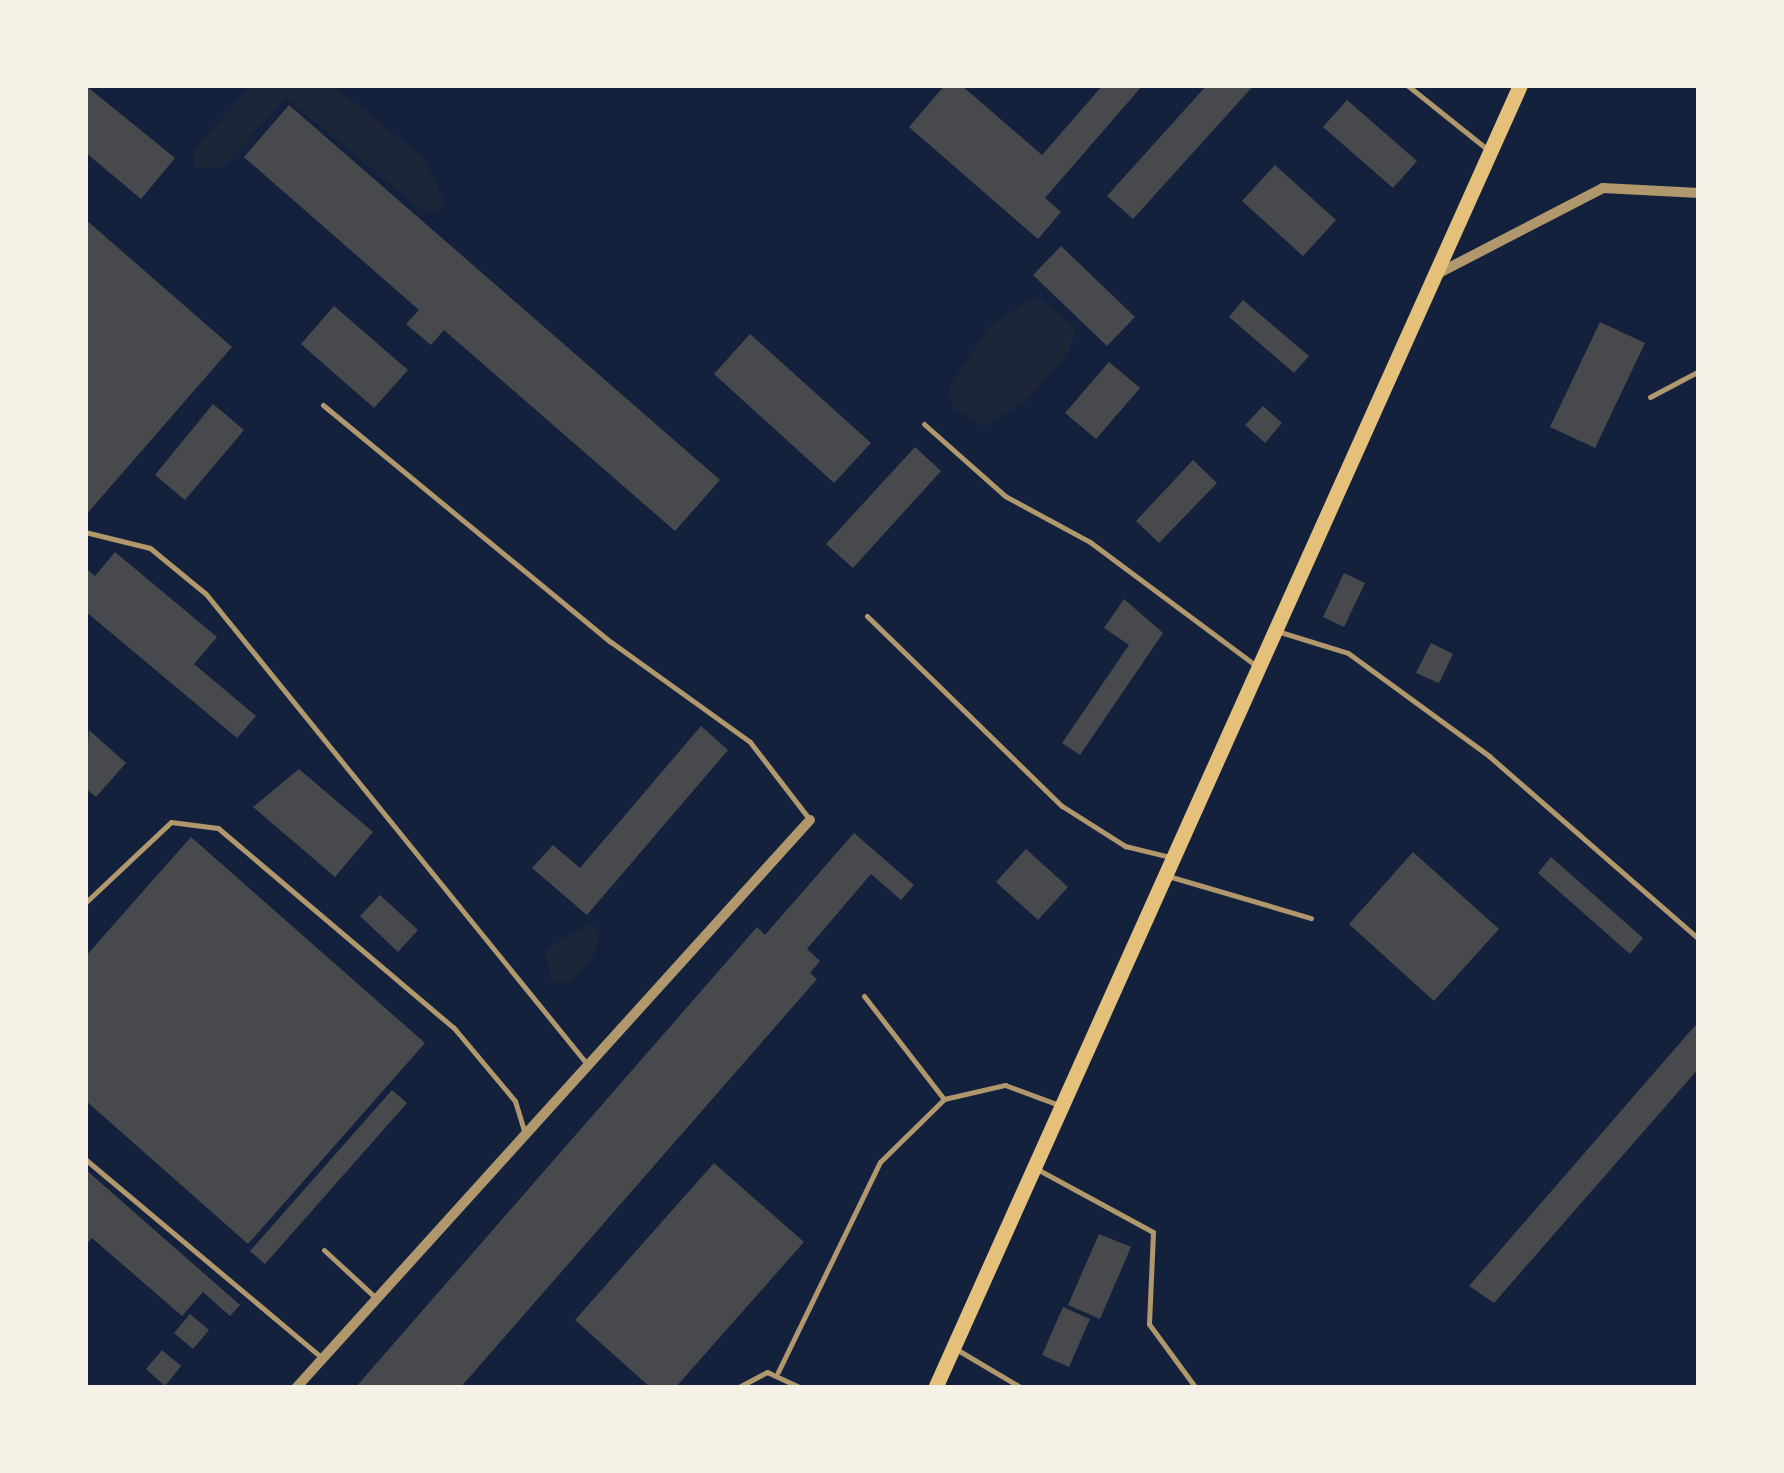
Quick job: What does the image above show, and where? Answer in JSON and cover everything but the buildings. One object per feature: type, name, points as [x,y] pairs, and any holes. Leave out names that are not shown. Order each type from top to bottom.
[{"type":"highway","points":[[935,1388],[1520,85]]},
{"type":"street","points":[[1432,277],[1603,188],[1699,193]]},
{"type":"street","points":[[296,1388],[810,820]]},
{"type":"lane","points":[[1407,85],[1489,152]]},
{"type":"lane","points":[[1650,397],[1699,371]]},
{"type":"lane","points":[[323,405],[611,642],[750,742],[810,820]]},
{"type":"lane","points":[[924,424],[1005,496],[1090,542],[1258,666]]},
{"type":"lane","points":[[85,532],[150,548],[206,594],[589,1066]]},
{"type":"lane","points":[[866,616],[1062,806],[1125,846],[1172,857]]},
{"type":"lane","points":[[1274,630],[1348,653],[1489,756],[1699,939]]},
{"type":"lane","points":[[85,903],[171,822],[218,828],[454,1028],[515,1101],[526,1136]]},
{"type":"lane","points":[[1165,875],[1310,918]]},
{"type":"lane","points":[[864,996],[944,1099]]},
{"type":"lane","points":[[737,1388],[778,1372],[880,1162],[944,1099],[1006,1084],[1062,1106]]},
{"type":"lane","points":[[85,1159],[322,1358]]},
{"type":"lane","points":[[1034,1168],[1153,1232],[1149,1324],[1196,1388]]},
{"type":"lane","points":[[324,1250],[378,1300]]},
{"type":"lane","points":[[954,1348],[1022,1388]]},
{"type":"lane","points":[[778,1372],[802,1388]]},
{"type":"shaded area","points":[[252,85],[332,85],[424,158],[445,202],[438,213],[423,211],[286,98],[223,167],[195,167],[193,151]]},
{"type":"shaded area","points":[[1036,296],[1076,328],[1068,353],[1026,401],[983,427],[953,408],[950,385],[989,327]]},
{"type":"shaded area","points":[[590,924],[600,932],[595,954],[569,983],[551,981],[545,950]]}]
